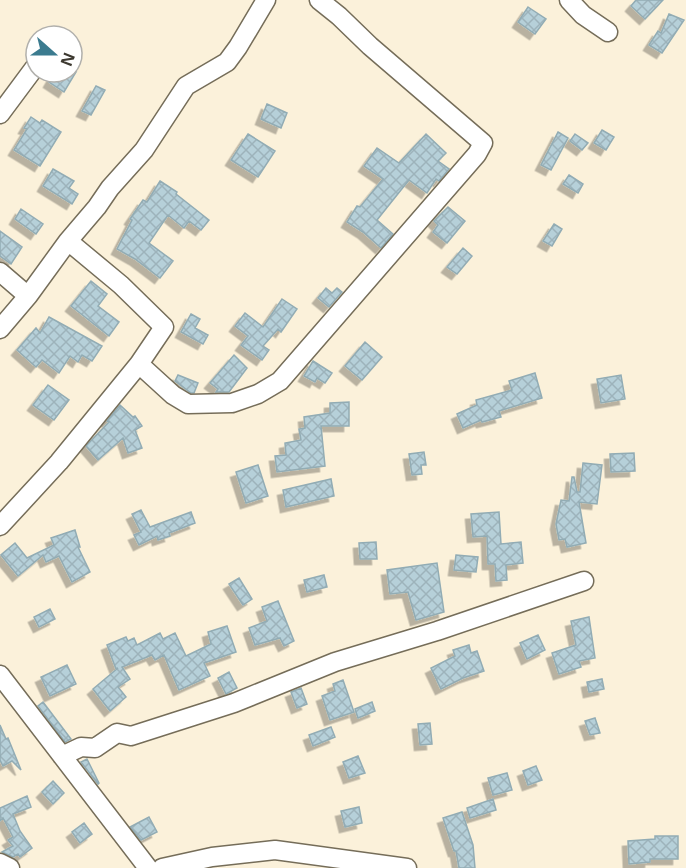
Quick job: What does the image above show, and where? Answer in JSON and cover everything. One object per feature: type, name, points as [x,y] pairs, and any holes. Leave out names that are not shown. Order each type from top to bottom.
[{"type":"street","points":[[0,329],[110,188],[144,150],[186,86],[227,62],[266,0]]},
{"type":"street","points":[[139,364],[188,404],[232,403],[258,394],[280,381],[477,154],[483,143],[319,0]]},
{"type":"street","points":[[570,0],[583,15],[608,32]]},
{"type":"street","points":[[0,114],[24,82]]},
{"type":"street","points":[[0,526],[59,462],[139,364],[164,327],[121,285],[68,241]]},
{"type":"street","points":[[0,272],[28,296]]},
{"type":"street","points":[[62,756],[81,747],[94,748],[117,733],[131,736],[234,703],[336,663],[584,581]]},
{"type":"street","points":[[0,675],[142,866]]},
{"type":"street","points":[[162,868],[212,857],[275,850],[407,868]]},
{"type":"street","points":[[0,863],[10,868]]},
{"type":"building","points":[[636,0],[663,0],[645,19],[631,6]]},
{"type":"building","points":[[528,7],[546,19],[535,34],[518,22]]},
{"type":"building","points":[[669,14],[684,20],[662,53],[649,45],[658,31],[661,33]]},
{"type":"building","points":[[52,84],[69,84],[64,92]]},
{"type":"building","points":[[96,86],[105,90],[91,115],[82,111]]},
{"type":"building","points":[[267,104],[287,113],[281,128],[261,119]]},
{"type":"building","points":[[31,117],[40,123],[42,120],[61,132],[40,166],[14,150],[27,129],[24,128]]},
{"type":"building","points":[[602,130],[614,137],[606,150],[594,143]]},
{"type":"building","points":[[558,132],[568,138],[551,170],[541,165]]},
{"type":"building","points":[[248,134],[275,151],[258,177],[231,160]]},
{"type":"building","points":[[426,134],[446,153],[438,161],[449,169],[439,181],[436,179],[427,193],[409,180],[377,220],[393,234],[381,248],[347,222],[357,206],[360,207],[383,179],[364,166],[377,148],[399,163]]},
{"type":"building","points":[[575,134],[588,143],[582,150],[570,141]]},
{"type":"building","points":[[53,169],[74,181],[69,188],[78,194],[72,204],[43,186]]},
{"type":"building","points":[[569,175],[583,184],[578,193],[563,184]]},
{"type":"building","points":[[160,181],[177,192],[176,194],[209,220],[201,230],[189,221],[184,228],[168,215],[149,243],[173,261],[160,278],[117,249],[132,220],[130,219],[143,200],[147,202]]},
{"type":"building","points":[[448,207],[465,221],[447,243],[433,232],[438,225],[434,221]]},
{"type":"building","points":[[21,209],[43,224],[36,234],[15,219]]},
{"type":"building","points":[[554,224],[562,229],[552,246],[543,241]]},
{"type":"building","points":[[0,231],[22,247],[11,264],[0,256]]},
{"type":"building","points":[[463,248],[472,256],[457,274],[447,267]]},
{"type":"building","points":[[91,281],[107,294],[98,306],[119,322],[109,336],[71,306]]},
{"type":"building","points":[[326,288],[332,293],[337,288],[342,292],[329,307],[318,298]]},
{"type":"building","points":[[282,299],[297,309],[281,332],[278,329],[263,346],[269,350],[262,360],[241,345],[248,336],[235,326],[245,313],[263,327]]},
{"type":"building","points":[[191,314],[200,319],[195,328],[208,335],[203,344],[181,332]]},
{"type":"building","points":[[49,317],[102,346],[92,361],[82,355],[78,362],[70,356],[59,373],[42,360],[36,367],[17,350],[36,328],[40,333]]},
{"type":"building","points":[[365,342],[382,357],[362,380],[345,366]]},
{"type":"building","points":[[234,355],[247,368],[229,392],[216,392],[218,389],[210,383]]},
{"type":"building","points":[[313,361],[332,373],[325,383],[317,378],[315,382],[304,376]]},
{"type":"building","points":[[535,373],[542,398],[499,411],[501,417],[482,422],[481,420],[463,428],[457,414],[477,405],[476,400],[512,390],[509,381]]},
{"type":"building","points":[[178,375],[198,383],[194,393],[175,381]]},
{"type":"building","points":[[621,375],[625,399],[601,403],[597,379]]},
{"type":"building","points":[[48,385],[69,400],[54,420],[33,405]]},
{"type":"building","points":[[349,402],[349,426],[321,426],[325,466],[277,472],[275,456],[286,455],[285,443],[301,440],[299,429],[305,428],[304,417],[330,413],[330,403]]},
{"type":"building","points":[[120,405],[133,417],[135,416],[142,426],[135,430],[142,448],[128,453],[123,438],[98,460],[86,446],[109,422],[107,421]]},
{"type":"building","points":[[424,452],[426,465],[421,465],[422,474],[412,475],[409,454]]},
{"type":"building","points":[[634,453],[635,471],[611,472],[610,454]]},
{"type":"building","points":[[583,463],[602,465],[597,504],[579,502],[586,543],[567,547],[565,539],[559,540],[556,524],[561,500],[569,501],[572,477],[574,477],[577,492],[580,492]]},
{"type":"building","points":[[258,465],[268,496],[246,503],[236,472]]},
{"type":"building","points":[[331,479],[334,496],[286,507],[283,490]]},
{"type":"building","points":[[141,510],[150,527],[191,512],[195,523],[169,533],[170,536],[158,540],[157,536],[139,545],[134,535],[141,532],[132,514]]},
{"type":"building","points":[[499,512],[501,544],[521,542],[523,563],[506,565],[507,580],[496,581],[495,564],[488,564],[487,536],[473,537],[471,514]]},
{"type":"building","points":[[75,530],[80,547],[78,547],[90,572],[72,582],[59,556],[46,562],[43,555],[18,576],[1,555],[15,543],[27,558],[54,545],[51,538]]},
{"type":"building","points":[[376,542],[377,559],[360,559],[359,543]]},
{"type":"building","points":[[456,555],[478,557],[476,572],[454,570]]},
{"type":"building","points":[[437,563],[444,612],[416,620],[408,592],[390,594],[387,570]]},
{"type":"building","points":[[324,575],[327,587],[307,592],[304,580]]},
{"type":"building","points":[[239,578],[252,599],[243,605],[229,584]]},
{"type":"building","points":[[278,601],[294,641],[284,646],[280,638],[255,645],[249,628],[267,621],[262,607]]},
{"type":"building","points":[[50,609],[55,619],[39,627],[34,617]]},
{"type":"building","points":[[589,617],[595,658],[579,661],[581,667],[559,674],[552,653],[576,645],[571,621]]},
{"type":"building","points":[[227,626],[236,652],[204,663],[210,676],[179,690],[164,655],[155,660],[152,655],[122,667],[130,679],[118,687],[126,697],[110,711],[93,689],[118,668],[116,669],[107,645],[126,637],[128,641],[134,638],[137,645],[160,633],[163,639],[175,633],[186,656],[211,644],[208,632]]},
{"type":"building","points":[[538,635],[545,650],[527,659],[520,643]]},
{"type":"building","points":[[469,645],[471,653],[477,651],[484,671],[441,689],[431,668],[455,656],[453,650]]},
{"type":"building","points":[[67,665],[76,684],[50,696],[41,677]]},
{"type":"building","points":[[229,672],[237,688],[226,694],[218,678]]},
{"type":"building","points":[[602,679],[604,689],[589,692],[587,682]]},
{"type":"building","points":[[343,680],[354,712],[330,720],[322,696],[335,691],[333,684]]},
{"type":"building","points":[[301,688],[307,704],[297,708],[291,692]]},
{"type":"building","points":[[43,702],[71,739],[65,742],[38,706]]},
{"type":"building","points":[[372,702],[375,711],[358,718],[355,709]]},
{"type":"building","points":[[595,718],[600,733],[590,735],[585,721]]},
{"type":"building","points":[[430,723],[432,744],[420,745],[418,724]]},
{"type":"building","points":[[0,725],[21,770],[12,761],[3,766],[0,760]]},
{"type":"building","points":[[331,727],[335,737],[313,746],[309,735]]},
{"type":"building","points":[[358,756],[365,773],[349,778],[343,762]]},
{"type":"building","points":[[87,759],[99,783],[98,784],[81,762]]},
{"type":"building","points":[[536,766],[542,780],[528,785],[523,771]]},
{"type":"building","points":[[507,773],[512,790],[493,795],[488,778]]},
{"type":"building","points":[[53,781],[64,793],[53,804],[42,792]]},
{"type":"building","points":[[27,796],[31,807],[13,814],[20,831],[32,848],[20,857],[18,854],[13,857],[2,852],[13,846],[8,840],[13,837],[3,818],[0,821],[0,808]]},
{"type":"building","points":[[493,799],[496,810],[470,818],[467,808]]},
{"type":"building","points":[[359,807],[362,823],[345,827],[341,811]]},
{"type":"building","points":[[462,812],[473,845],[475,868],[459,868],[456,851],[454,851],[443,818]]},
{"type":"building","points":[[149,817],[157,832],[141,840],[130,827]]},
{"type":"building","points":[[84,823],[92,834],[80,843],[72,832]]},
{"type":"building","points":[[655,836],[678,836],[678,859],[650,859],[650,862],[629,864],[628,841],[655,839]]}]
